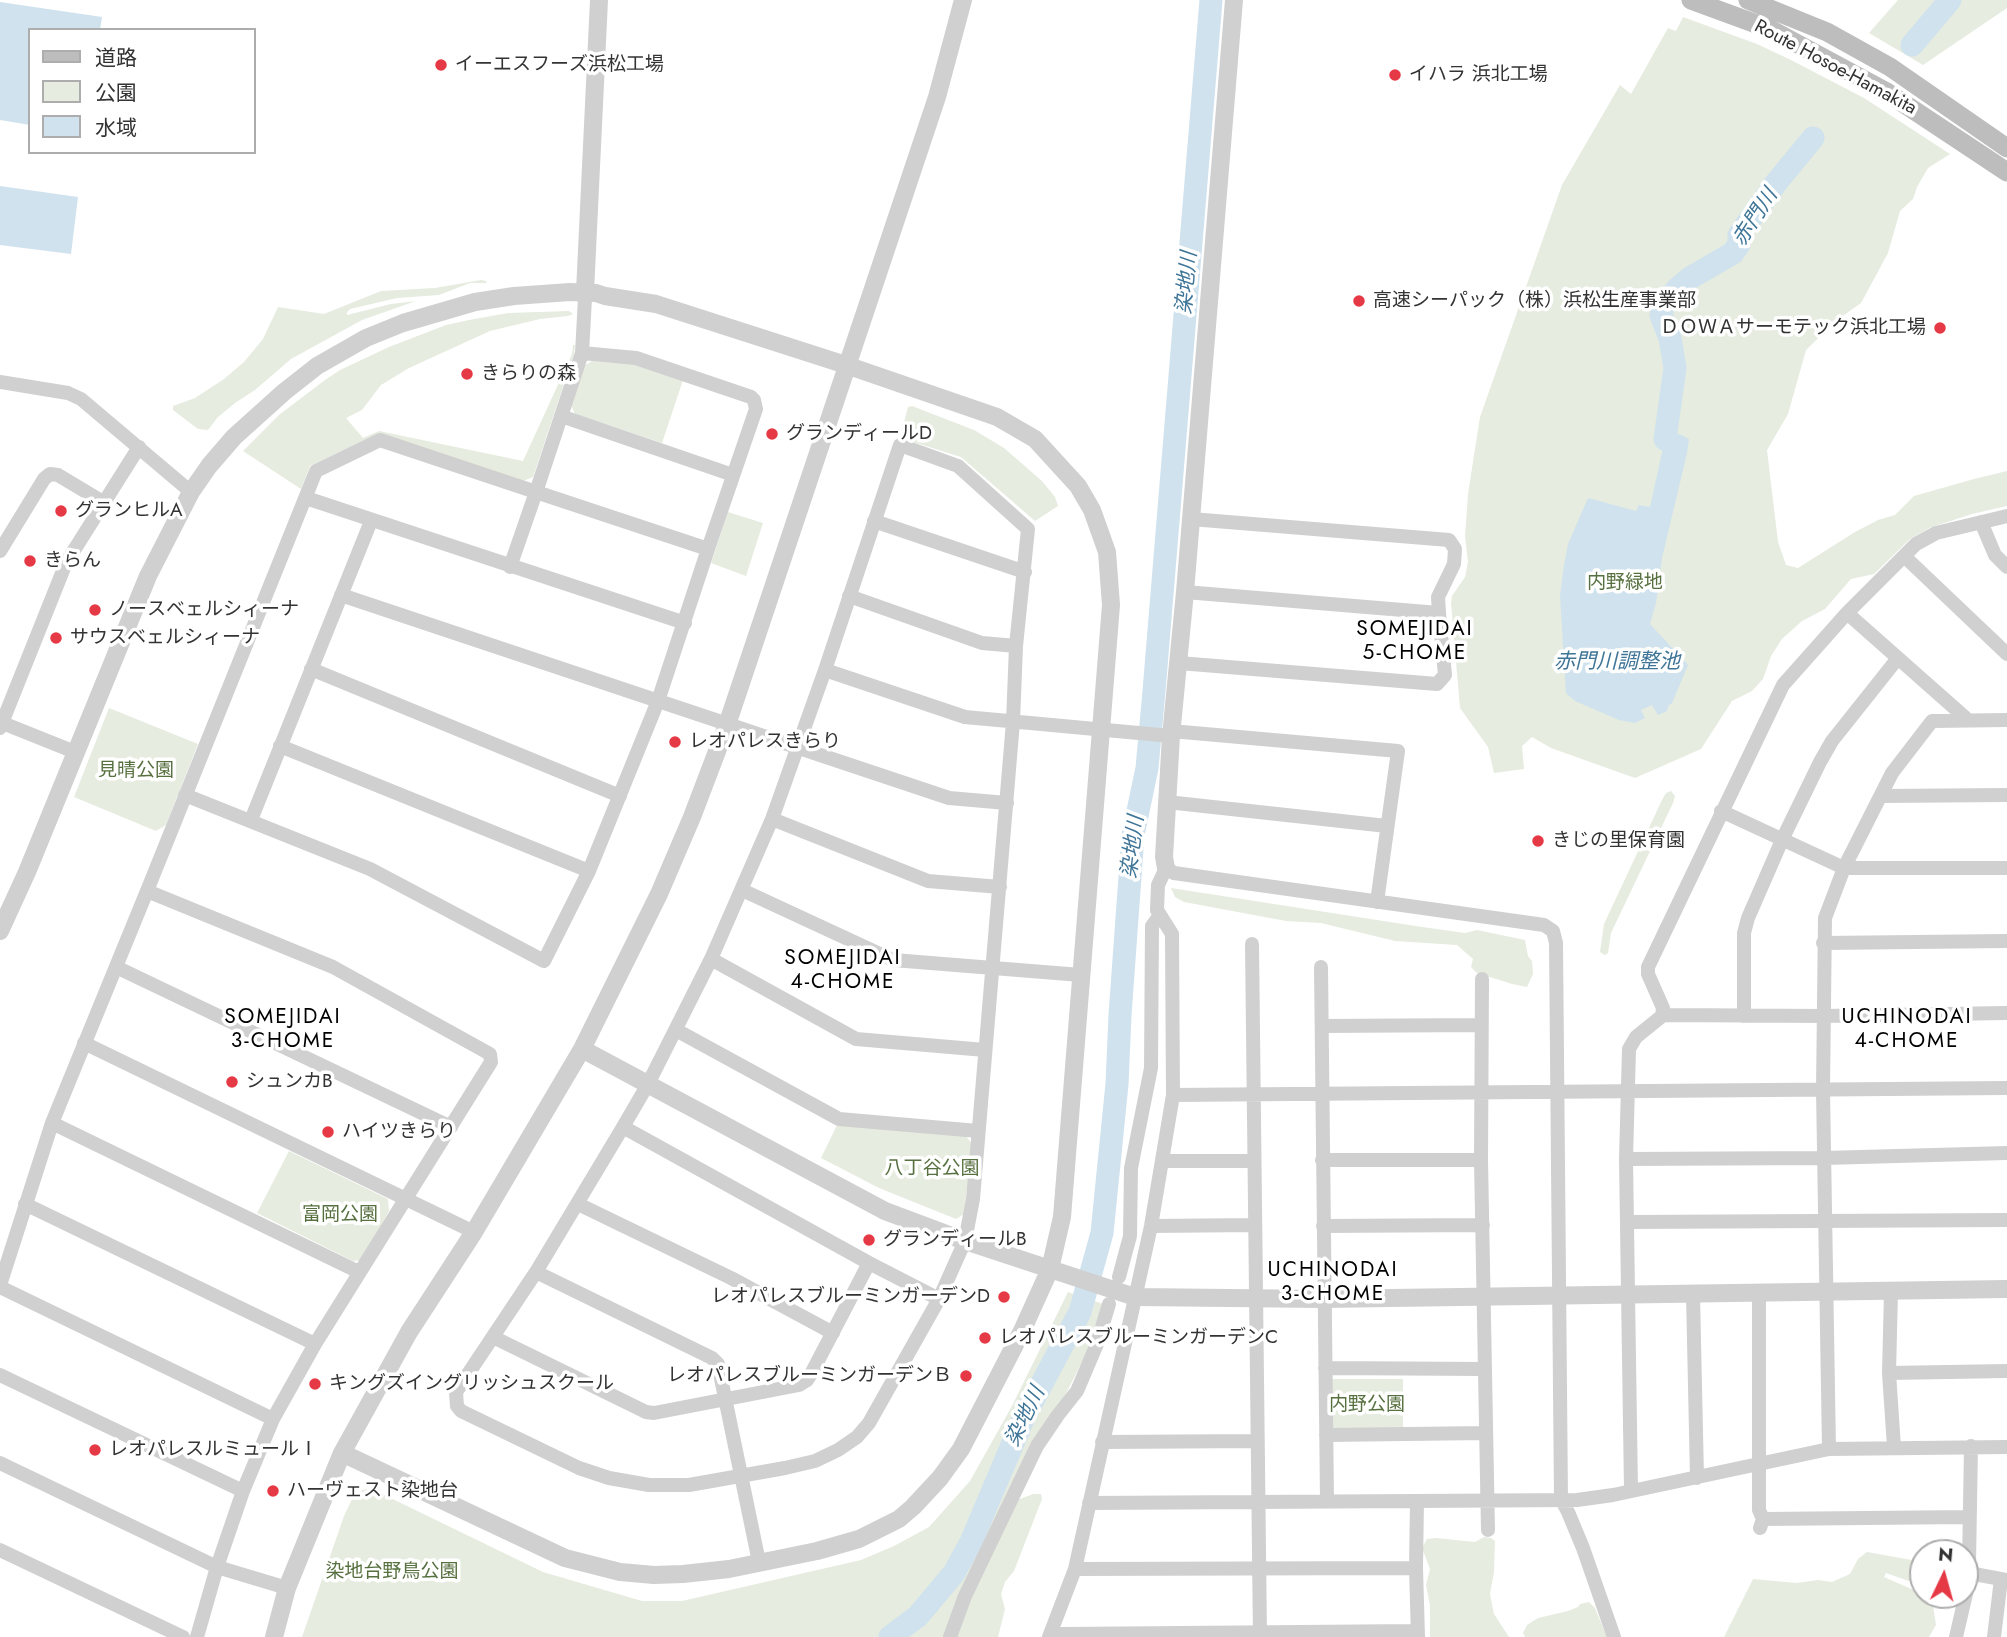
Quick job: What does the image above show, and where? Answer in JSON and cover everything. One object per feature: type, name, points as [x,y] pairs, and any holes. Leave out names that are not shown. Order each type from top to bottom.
[{"type":"main road","name":"Route Hosoe-Hamakita","points":[[1691,0],[1770,29],[1874,85],[2007,172]]},
{"type":"main road","name":"Route Hosoe-Hamakita","points":[[1748,0],[1827,32],[1890,67],[2007,148]]},
{"type":"street","points":[[510,567],[582,353],[599,0]]},
{"type":"street","points":[[274,1637],[287,1588],[342,1453],[409,1332],[474,1232],[582,1049],[659,894],[692,817],[727,725],[937,97],[963,0]]},
{"type":"street","points":[[1234,0],[1179,663],[1168,734],[1164,857],[1166,868],[1158,885],[1157,910],[1172,934],[1172,1095],[1151,1226],[1075,1569],[1057,1633],[1418,1634],[1417,1501]]},
{"type":"street","points":[[0,930],[27,872],[148,576],[191,492],[234,437],[284,392],[317,366],[366,338],[403,323],[475,302],[514,296],[585,295],[645,302],[681,311],[846,365],[1007,422],[1035,439],[1078,486],[1092,510],[1107,552],[1111,605],[1062,1217],[1050,1269],[1022,1331],[961,1449],[940,1478],[899,1518],[859,1539],[817,1551],[729,1569],[654,1575],[620,1572],[589,1565],[545,1550],[342,1453]]},
{"type":"street","points":[[185,795],[370,869],[544,961],[589,871],[659,701],[756,409],[751,397],[636,358],[582,353]]},
{"type":"street","points":[[0,382],[34,386],[81,399],[191,492]]},
{"type":"street","points":[[561,416],[733,475]]},
{"type":"street","points":[[273,1419],[0,1286],[52,1123],[316,471],[380,440],[708,549]]},
{"type":"street","points":[[900,445],[958,466],[1028,528],[1025,572],[1016,646],[1007,803],[973,1199],[965,1241],[939,1299],[869,1423],[857,1437],[825,1457],[742,1476],[680,1485],[649,1485],[618,1481],[579,1468],[461,1411],[456,1392],[578,1204],[648,1084],[711,959],[772,819],[900,445]]},
{"type":"street","points":[[75,752],[1,724],[65,566],[139,447]]},
{"type":"street","points":[[0,551],[44,479],[50,474],[58,475],[103,502]]},
{"type":"street","points":[[306,498],[685,623]]},
{"type":"street","points":[[2007,516],[1927,537],[1847,613],[1783,685],[1648,967],[1648,974],[1661,1008],[1681,1015],[2007,1013]]},
{"type":"street","points":[[1179,663],[1437,684],[1445,675],[1438,597],[1454,564],[1455,549],[1449,540],[1191,519]]},
{"type":"street","points":[[251,820],[371,521]]},
{"type":"street","points":[[874,521],[1025,572]]},
{"type":"street","points":[[1981,522],[1995,555],[2007,567]]},
{"type":"street","points":[[1904,556],[2007,654]]},
{"type":"street","points":[[1185,592],[1439,613]]},
{"type":"street","points":[[341,595],[949,798],[1007,803]]},
{"type":"street","points":[[849,596],[982,643],[1016,646]]},
{"type":"street","points":[[1847,613],[1968,720]]},
{"type":"street","points":[[1744,1016],[1744,933],[1782,840],[1832,741],[1898,658]]},
{"type":"street","points":[[311,669],[620,796]]},
{"type":"street","points":[[825,670],[961,716],[1130,733],[1398,751],[1377,902]]},
{"type":"street","points":[[1829,1449],[1823,1090],[1823,943],[1828,906],[1844,868],[1892,774],[1948,703]]},
{"type":"street","points":[[1932,721],[2007,720]]},
{"type":"street","points":[[280,746],[589,871]]},
{"type":"street","points":[[1881,796],[2007,794]]},
{"type":"street","points":[[1167,802],[1387,826]]},
{"type":"street","points":[[1721,811],[1844,868],[2007,867]]},
{"type":"street","points":[[772,819],[929,881],[1000,887]]},
{"type":"street","points":[[1166,868],[1174,873],[1544,925],[1553,931],[1556,943],[1560,1499],[1583,1548],[1614,1637]]},
{"type":"street","points":[[742,890],[893,960],[1081,975]]},
{"type":"street","points":[[147,891],[332,967],[487,1051],[491,1062],[314,1344],[273,1419],[243,1491],[197,1637]]},
{"type":"street","points":[[950,1637],[965,1596],[1037,1446],[1077,1391],[1097,1344],[1111,1290],[1130,1236],[1131,1168],[1151,1068],[1152,926],[1160,915]]},
{"type":"street","points":[[1823,943],[2007,941]]},
{"type":"street","points":[[1252,944],[1260,1634]]},
{"type":"street","points":[[711,959],[856,1039],[985,1050]]},
{"type":"street","points":[[1321,967],[1327,1500]]},
{"type":"street","points":[[116,968],[451,1127]]},
{"type":"street","points":[[1482,979],[1481,1160],[1488,1530]]},
{"type":"street","points":[[1631,1490],[1626,1159],[1628,1090],[1631,1044],[1661,1008]]},
{"type":"street","points":[[1322,1027],[1481,1025]]},
{"type":"street","points":[[676,1030],[839,1119],[978,1131]]},
{"type":"street","points":[[84,1043],[474,1232]]},
{"type":"street","points":[[582,1049],[885,1211],[965,1241],[1135,1297],[1323,1299],[2007,1289]]},
{"type":"street","points":[[1172,1095],[2007,1088]]},
{"type":"street","points":[[52,1123],[359,1272]]},
{"type":"street","points":[[623,1127],[939,1299]]},
{"type":"street","points":[[1626,1159],[1824,1158],[2007,1153]]},
{"type":"street","points":[[1322,1160],[1481,1160]]},
{"type":"street","points":[[1162,1161],[1254,1161]]},
{"type":"street","points":[[25,1204],[314,1344]]},
{"type":"street","points":[[578,1204],[731,1278],[833,1333]]},
{"type":"street","points":[[1628,1222],[2007,1220]]},
{"type":"street","points":[[1151,1226],[1254,1224]]},
{"type":"street","points":[[1323,1226],[1483,1225]]},
{"type":"street","points":[[493,1337],[646,1412],[654,1413],[727,1399],[802,1383],[811,1374],[869,1263]]},
{"type":"street","points":[[536,1272],[716,1360],[727,1399],[759,1562]]},
{"type":"street","points":[[1891,1292],[1889,1373],[1894,1447]]},
{"type":"street","points":[[1759,1293],[1761,1523],[1969,1517]]},
{"type":"street","points":[[1693,1294],[1697,1478]]},
{"type":"street","points":[[1325,1368],[1484,1369]]},
{"type":"street","points":[[1889,1373],[2007,1371]]},
{"type":"street","points":[[0,1375],[243,1491]]},
{"type":"street","points":[[1326,1435],[1486,1433]]},
{"type":"street","points":[[1102,1442],[1257,1441]]},
{"type":"street","points":[[1969,1539],[1971,1447]]},
{"type":"street","points":[[1089,1503],[1577,1500],[1697,1478],[1829,1449],[2007,1447]]},
{"type":"street","points":[[0,1463],[217,1567],[287,1588]]},
{"type":"street","points":[[0,1550],[183,1637]]},
{"type":"street","points":[[1075,1569],[1416,1568]]},
{"type":"street","points":[[1979,1575],[2004,1580],[1994,1637]]},
{"type":"street","points":[[1956,1637],[1962,1609]]},
{"type":"green space","points":[[1898,0],[2007,0],[2007,8],[1923,65],[1869,33]]},
{"type":"green space","name":"内野緑地","points":[[1683,17],[1757,44],[1791,60],[1864,98],[1950,154],[1928,168],[1913,199],[1900,211],[1888,253],[1861,303],[1837,320],[1806,350],[1788,414],[1767,450],[1778,542],[1786,565],[1798,568],[1855,532],[1895,515],[1914,496],[2007,471],[2007,506],[1929,528],[1910,539],[1874,574],[1851,579],[1825,609],[1802,621],[1782,639],[1771,656],[1763,679],[1752,691],[1732,701],[1701,749],[1635,778],[1551,748],[1532,737],[1522,746],[1524,769],[1494,773],[1488,747],[1460,708],[1451,603],[1452,596],[1465,577],[1468,562],[1465,536],[1468,494],[1480,417],[1562,185],[1620,85],[1631,94],[1668,28],[1676,31]]},
{"type":"green space","points":[[481,280],[487,283],[470,283],[439,295],[397,298],[350,309],[347,315],[416,301],[362,320],[291,359],[218,417],[208,430],[198,429],[173,410],[173,406],[195,398],[244,362],[263,339],[278,307],[324,314],[381,291],[435,288]]},
{"type":"green space","points":[[569,311],[573,314],[490,331],[409,368],[381,385],[362,410],[346,418],[363,438],[379,431],[523,461],[575,345],[533,477],[523,481],[379,433],[310,466],[301,489],[243,451],[279,415],[325,380],[389,347],[446,325],[469,320],[508,313]]},
{"type":"green space","points":[[592,361],[634,364],[683,380],[662,443],[575,414],[570,403],[582,367]]},
{"type":"green space","points":[[912,406],[974,430],[1004,448],[1042,481],[1055,497],[1058,506],[1035,521],[961,457],[913,442],[901,434],[908,407]]},
{"type":"green space","points":[[728,512],[763,523],[746,576],[711,563]]},
{"type":"green space","name":"見晴公園","points":[[109,708],[198,744],[166,825],[156,831],[74,797]]},
{"type":"green space","points":[[1671,791],[1675,796],[1673,803],[1611,933],[1608,953],[1605,955],[1600,952],[1604,924],[1662,800],[1666,793]]},
{"type":"green space","points":[[1171,888],[1465,933],[1477,930],[1525,940],[1533,974],[1527,987],[1512,984],[1477,973],[1471,967],[1473,959],[1457,945],[1395,941],[1321,923],[1286,921],[1184,902],[1175,897]]},
{"type":"green space","name":"八丁谷公園","points":[[838,1123],[965,1135],[972,1144],[964,1214],[956,1219],[879,1188],[821,1158]]},
{"type":"green space","name":"富岡公園","points":[[289,1151],[388,1199],[389,1211],[361,1260],[353,1261],[257,1213]]},
{"type":"green space","name":"染地台野鳥公園","points":[[1068,1292],[1103,1304],[1090,1346],[943,1637],[302,1637],[344,1516],[353,1497],[361,1490],[372,1489],[543,1572],[642,1601],[682,1601],[861,1560],[894,1546],[929,1527],[970,1481],[1012,1406]]},
{"type":"green space","name":"内野公園","points":[[1330,1379],[1403,1379],[1403,1431],[1330,1431]]},
{"type":"green space","points":[[1041,1494],[1042,1499],[1014,1571],[1005,1582],[1001,1594],[1005,1609],[998,1637],[956,1637],[970,1599],[1015,1501]]},
{"type":"green space","points":[[1484,1537],[1495,1541],[1490,1594],[1494,1614],[1509,1637],[1430,1637],[1430,1605],[1426,1585],[1430,1569],[1422,1548],[1427,1539],[1475,1542]]},
{"type":"green space","points":[[1867,1552],[1909,1560],[1909,1581],[1886,1573],[1884,1577],[1909,1588],[1909,1609],[1934,1609],[1936,1625],[1929,1637],[1724,1637],[1753,1579],[1796,1583],[1818,1580],[1832,1582],[1850,1574],[1858,1559]]},
{"type":"green space","points":[[1589,1602],[1595,1608],[1607,1637],[1525,1637],[1523,1633],[1527,1625],[1538,1618],[1568,1611]]},
{"type":"water","points":[[0,2],[102,17],[100,28],[28,28],[28,125],[0,120]]},
{"type":"water","points":[[0,186],[78,197],[71,254],[0,245]]},
{"type":"water","name":"赤門川調整池","points":[[1679,434],[1689,439],[1687,453],[1662,558],[1656,603],[1650,624],[1688,665],[1667,711],[1658,715],[1652,705],[1641,710],[1645,718],[1635,723],[1619,720],[1575,701],[1566,693],[1560,596],[1564,565],[1568,544],[1588,498],[1636,511],[1639,505],[1650,507],[1665,439]]},
{"type":"waterway","name":"染地川","points":[[890,1637],[918,1616],[954,1573],[971,1542],[1024,1417],[1080,1312],[1102,1233],[1117,1084],[1133,835],[1147,768],[1211,0]]},
{"type":"waterway","points":[[1912,45],[1950,0]]},
{"type":"waterway","name":"赤門川","points":[[1665,439],[1675,368],[1670,338],[1661,315],[1663,305],[1690,278],[1733,253],[1739,244],[1739,235],[1776,183],[1813,138]]},
{"type":"place","name":"イーエスフーズ浜松工場","points":[[441,65]]},
{"type":"place","name":"イハラ 浜北工場","points":[[1395,75]]},
{"type":"place","name":"高速シーパック（株）浜松生産事業部","points":[[1359,301]]},
{"type":"place","name":"ＤＯＷＡサーモテック浜北工場","points":[[1940,328]]},
{"type":"place","name":"きらりの森","points":[[467,374]]},
{"type":"place","name":"グランディールD","points":[[772,434]]},
{"type":"place","name":"グランヒルA","points":[[61,511]]},
{"type":"place","name":"きらん","points":[[30,561]]},
{"type":"place","name":"ノースベェルシィーナ","points":[[95,610]]},
{"type":"place","name":"サウスベェルシィーナ","points":[[56,638]]},
{"type":"place","name":"レオパレスきらり","points":[[675,742]]},
{"type":"place","name":"きじの里保育園","points":[[1538,841]]},
{"type":"place","name":"シュンカB","points":[[232,1082]]},
{"type":"place","name":"ハイツきらり","points":[[328,1132]]},
{"type":"place","name":"グランディールB","points":[[869,1240]]},
{"type":"place","name":"レオパレスブルーミンガーデンD","points":[[1004,1297]]},
{"type":"place","name":"レオパレスブルーミンガーデンC","points":[[985,1338]]},
{"type":"place","name":"レオパレスブルーミンガーデンＢ","points":[[966,1376]]},
{"type":"place","name":"キングズイングリッシュスクール","points":[[315,1384]]},
{"type":"place","name":"レオパレスルミュールⅠ","points":[[95,1450]]},
{"type":"place","name":"ハーヴェスト染地台","points":[[273,1491]]},
{"type":"district","name":"SOMEJIDAI 5-CHOME","points":[[1415,642]]},
{"type":"district","name":"SOMEJIDAI 4-CHOME","points":[[843,971]]},
{"type":"district","name":"SOMEJIDAI 3-CHOME","points":[[283,1030]]},
{"type":"district","name":"UCHINODAI 4-CHOME","points":[[1907,1030]]},
{"type":"district","name":"UCHINODAI 3-CHOME","points":[[1333,1283]]}]
